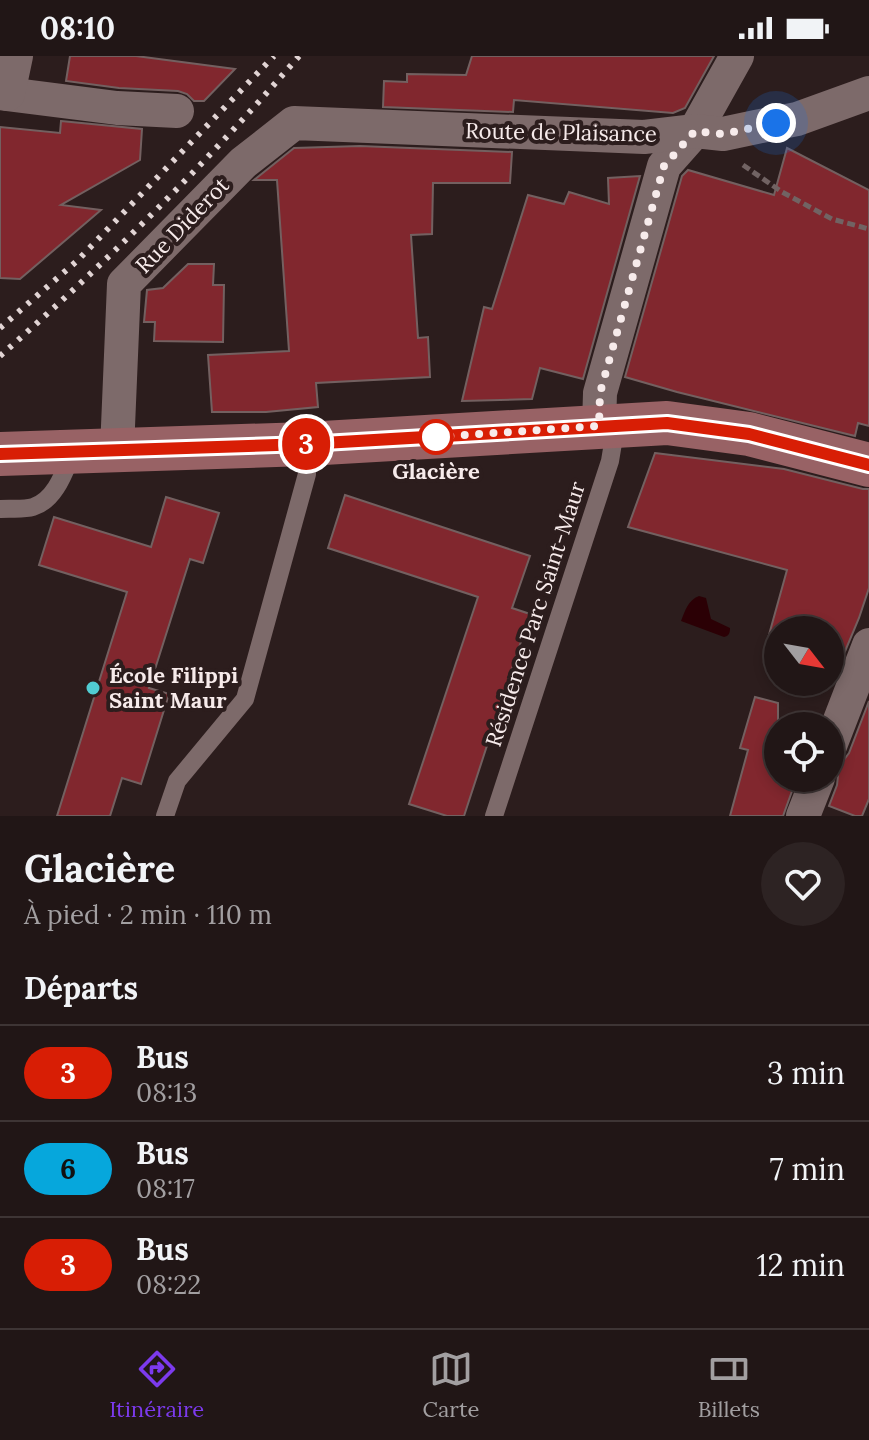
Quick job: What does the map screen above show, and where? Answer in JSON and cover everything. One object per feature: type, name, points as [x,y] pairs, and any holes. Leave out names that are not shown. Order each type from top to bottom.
[{"type":"main road","points":[[0,454],[306,444],[667,423],[749,434],[869,465]]},
{"type":"street","points":[[16,56],[4,94],[117,108],[177,111]]},
{"type":"street","points":[[607,425],[600,393],[664,166],[695,131],[737,56]]},
{"type":"street","name":"Route de Plaisance","points":[[294,123],[644,137],[695,131],[723,134],[797,119],[869,93]]},
{"type":"street","name":"Rue Diderot","points":[[117,450],[124,284],[243,163],[294,123]]},
{"type":"street","points":[[843,712],[869,645]]},
{"type":"street","points":[[803,816],[812,792]]},
{"type":"lane","name":"Résidence Parc Saint-Maur","points":[[494,816],[610,461],[607,425]]},
{"type":"lane","points":[[165,816],[177,781],[245,699],[307,474],[306,444]]},
{"type":"lane","points":[[0,509],[27,508],[43,502],[55,490],[73,451]]},
{"type":"path","points":[[695,131],[782,192],[832,219],[869,229]]},
{"type":"shaded area","points":[[699,596],[706,598],[711,619],[730,628],[727,636],[681,621],[690,603]]},
{"type":"building","points":[[70,56],[136,56],[235,69],[204,101],[194,101],[178,91],[66,81]]},
{"type":"building","points":[[472,56],[714,56],[685,108],[673,113],[514,100],[513,112],[383,107],[384,81],[407,82],[407,74],[466,75]]},
{"type":"building","points":[[61,121],[142,129],[140,160],[61,205],[101,210],[20,279],[0,278],[0,127],[60,133]]},
{"type":"building","points":[[360,146],[512,152],[510,183],[433,183],[432,234],[411,235],[418,338],[428,337],[430,377],[316,383],[318,407],[266,412],[212,412],[208,355],[289,351],[277,180],[254,180],[294,148]]},
{"type":"building","points":[[787,148],[869,190],[869,426],[858,423],[855,436],[625,377],[682,176],[688,170],[774,195]]},
{"type":"building","points":[[640,176],[583,379],[540,368],[532,399],[462,401],[484,307],[492,309],[528,195],[564,204],[569,192],[609,204],[608,178]]},
{"type":"building","points":[[188,264],[214,264],[213,285],[224,285],[223,342],[154,341],[155,322],[144,322],[147,290],[163,288]]},
{"type":"building","points":[[655,453],[784,469],[869,489],[869,588],[844,654],[844,616],[774,616],[787,570],[628,527]]},
{"type":"building","points":[[345,495],[530,556],[512,608],[530,614],[464,816],[447,816],[409,804],[478,597],[328,548]]},
{"type":"building","points":[[166,497],[219,513],[203,563],[190,559],[149,688],[169,694],[141,784],[122,778],[110,816],[57,816],[127,592],[39,565],[54,517],[151,547]]},
{"type":"building","points":[[755,697],[778,703],[778,712],[764,712],[764,792],[792,792],[783,816],[730,816],[748,750],[740,748]]},
{"type":"building","points":[[869,701],[869,799],[862,816],[829,806],[834,792],[844,792],[844,760]]},
{"type":"railway","points":[[0,328],[78,260],[274,56]]},
{"type":"railway","points":[[0,356],[155,211],[299,56]]},
{"type":"bus line","name":"3","points":[[0,454],[306,444],[667,423],[749,434],[869,465]]},
{"type":"place","name":"Glacière","points":[[436,437]]},
{"type":"place","name":"École Filippi Saint Maur","points":[[93,688]]},
{"type":"route","points":[[436,437],[599,426],[600,393],[664,166],[695,131],[723,134],[776,123]]}]
